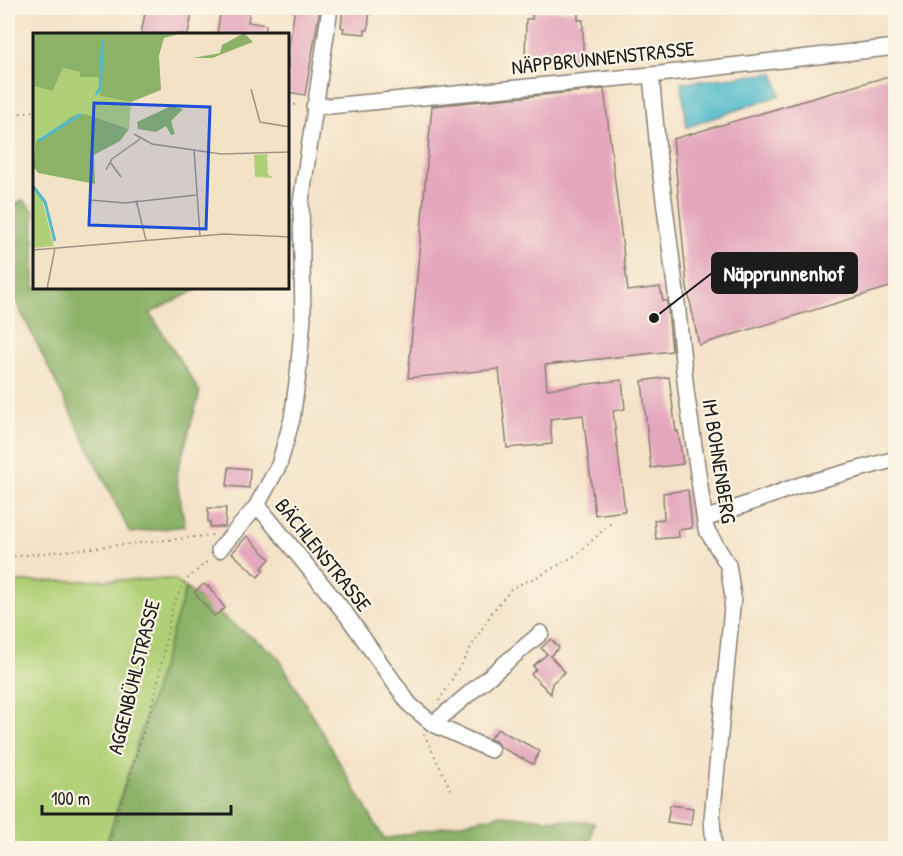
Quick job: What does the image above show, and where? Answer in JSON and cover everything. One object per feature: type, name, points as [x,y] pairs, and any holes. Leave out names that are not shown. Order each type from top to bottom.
[{"type":"street","name":"BÄCHLENSTRASSE","points":[[330,8],[301,202],[303,317],[298,375],[291,418],[279,465],[256,507],[263,512],[346,614],[410,705],[428,724],[491,750]]},
{"type":"street","name":"NÄPPBRUNNENSTRASSE","points":[[314,106],[651,75],[896,47]]},
{"type":"street","name":"IM BOHNENBERG","points":[[651,75],[658,161],[676,293],[686,390],[706,529],[728,565],[733,597],[733,617],[724,681],[714,787],[712,819],[714,849]]},
{"type":"street","points":[[705,519],[800,485],[896,459]]},
{"type":"street","points":[[223,545],[256,507]]},
{"type":"street","points":[[428,724],[541,633]]},
{"type":"path","points":[[8,115],[33,111]]},
{"type":"path","points":[[451,790],[428,724],[492,612],[512,588],[541,575],[579,553],[612,522]]},
{"type":"path","points":[[8,557],[219,534],[223,545]]},
{"type":"path","name":"AGGENBÜHLSTRASSE","points":[[108,849],[157,687],[172,607],[185,581],[223,545]]},
{"type":"path","points":[[594,849],[604,844],[661,849]]},
{"type":"green space","points":[[23,200],[33,210],[33,290],[196,290],[150,313],[200,392],[176,477],[185,526],[130,533],[8,285],[14,205]]},
{"type":"green space","points":[[173,579],[186,588],[105,848],[8,848],[8,582]]},
{"type":"green space","points":[[186,588],[277,655],[384,839],[500,815],[594,823],[589,848],[105,848]]},
{"type":"water","points":[[774,73],[780,95],[687,127],[681,83]]},
{"type":"building","points":[[146,8],[193,8],[188,33],[141,33]]},
{"type":"building","points":[[221,8],[250,8],[248,22],[266,25],[265,33],[217,33]]},
{"type":"building","points":[[295,8],[320,9],[305,95],[290,92],[290,40]]},
{"type":"building","points":[[343,8],[370,8],[368,30],[365,30],[365,34],[343,32],[344,28],[341,27]]},
{"type":"building","points":[[532,11],[578,11],[578,20],[583,20],[583,62],[525,62],[526,19],[532,19]]},
{"type":"building","points":[[896,74],[896,285],[699,345],[687,287],[673,139]]},
{"type":"building","points":[[604,89],[628,291],[660,287],[663,301],[667,301],[672,351],[545,365],[547,389],[622,380],[625,409],[613,411],[625,511],[595,515],[583,415],[550,419],[552,444],[507,448],[499,369],[408,378],[432,106]]},
{"type":"building","points":[[669,377],[676,432],[678,431],[683,464],[651,468],[642,381]]},
{"type":"building","points":[[229,467],[250,469],[249,488],[227,486]]},
{"type":"building","points":[[688,490],[692,528],[678,530],[679,537],[656,539],[654,520],[664,519],[663,493]]},
{"type":"building","points":[[208,508],[226,508],[225,527],[210,527]]},
{"type":"building","points":[[247,536],[270,559],[258,577],[232,553]]},
{"type":"building","points":[[204,584],[225,608],[214,616],[194,592]]},
{"type":"building","points":[[551,639],[559,648],[550,656],[565,672],[552,683],[551,694],[531,674],[536,669],[533,666],[547,654],[541,648]]},
{"type":"building","points":[[498,729],[540,751],[533,764],[489,739]]},
{"type":"building","points":[[670,805],[693,808],[691,825],[667,822]]},
{"type":"place","name":"Näpprunnenhof","points":[[654,318]]}]
